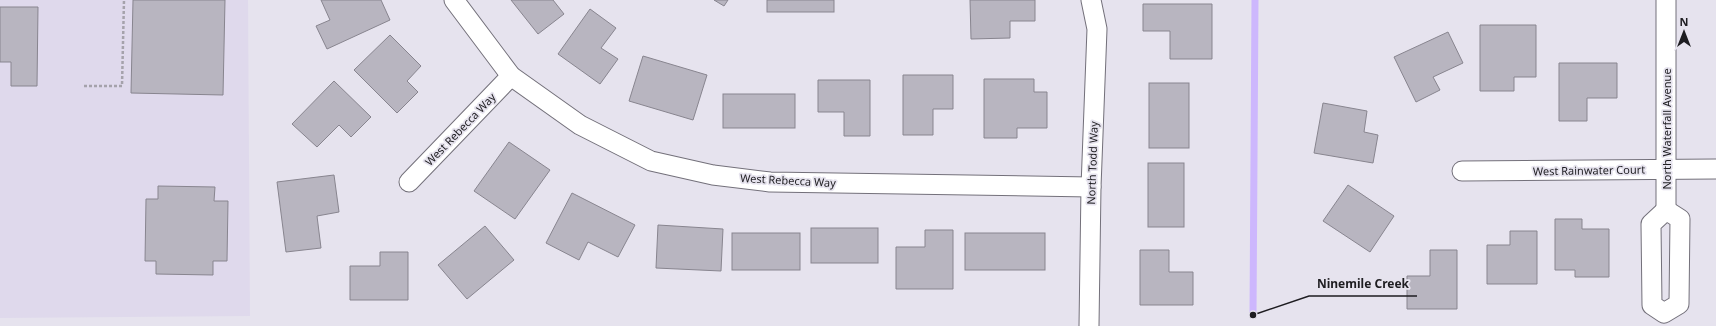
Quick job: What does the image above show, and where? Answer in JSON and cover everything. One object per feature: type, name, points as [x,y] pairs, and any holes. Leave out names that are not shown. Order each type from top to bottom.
[{"type":"street","name":"West Rebecca Way","points":[[454,0],[511,76],[580,124],[651,161],[713,175],[770,182],[1092,187]]},
{"type":"street","name":"North Todd Way","points":[[1089,326],[1097,30],[1091,0]]},
{"type":"street","name":"North Waterfall Avenue","points":[[1666,0],[1666,210]]},
{"type":"street","name":"West Rebecca Way","points":[[409,182],[511,76]]},
{"type":"street","name":"West Rainwater Court","points":[[1462,171],[1716,169]]},
{"type":"street","points":[[1666,210],[1680,219],[1679,304],[1664,319],[1652,305],[1651,224],[1666,210]]},
{"type":"path","points":[[84,86],[122,86],[124,0]]},
{"type":"shaded area","points":[[0,0],[248,0],[250,316],[0,318]]},
{"type":"building","points":[[133,0],[225,0],[223,95],[131,93]]},
{"type":"building","points":[[321,0],[381,0],[390,20],[327,49],[316,26],[330,20]]},
{"type":"building","points":[[511,0],[553,0],[564,14],[538,34]]},
{"type":"building","points":[[714,0],[728,0],[724,6]]},
{"type":"building","points":[[767,0],[834,0],[834,12],[767,12]]},
{"type":"building","points":[[970,0],[1035,0],[1035,21],[1010,21],[1010,38],[971,39]]},
{"type":"building","points":[[1143,4],[1212,4],[1212,59],[1170,59],[1170,31],[1143,31]]},
{"type":"building","points":[[0,7],[38,7],[37,86],[11,86],[11,62],[0,62]]},
{"type":"building","points":[[590,9],[616,28],[601,48],[618,59],[600,84],[558,54]]},
{"type":"building","points":[[1480,25],[1536,25],[1536,77],[1514,77],[1514,91],[1480,91]]},
{"type":"building","points":[[1448,32],[1463,63],[1433,77],[1440,90],[1416,102],[1394,57]]},
{"type":"building","points":[[390,35],[421,66],[407,81],[418,92],[397,113],[354,70]]},
{"type":"building","points":[[643,56],[707,75],[693,120],[629,101]]},
{"type":"building","points":[[1559,63],[1617,63],[1617,98],[1587,98],[1587,121],[1559,121]]},
{"type":"building","points":[[903,75],[953,75],[953,109],[933,109],[933,135],[903,135]]},
{"type":"building","points":[[984,79],[1034,79],[1034,92],[1047,92],[1047,128],[1017,128],[1017,138],[984,138]]},
{"type":"building","points":[[818,80],[870,80],[870,136],[844,136],[844,112],[818,112]]},
{"type":"building","points":[[334,81],[371,117],[351,137],[339,125],[317,147],[292,124]]},
{"type":"building","points":[[1149,83],[1189,83],[1189,148],[1149,148]]},
{"type":"building","points":[[723,94],[795,94],[795,128],[723,128]]},
{"type":"building","points":[[1323,103],[1367,111],[1364,132],[1378,135],[1373,163],[1314,153]]},
{"type":"building","points":[[509,142],[550,170],[515,219],[474,191]]},
{"type":"building","points":[[1148,163],[1184,163],[1184,227],[1148,227]]},
{"type":"building","points":[[334,175],[339,212],[317,216],[321,248],[286,252],[277,182]]},
{"type":"building","points":[[1348,185],[1394,216],[1370,252],[1323,221]]},
{"type":"building","points":[[158,186],[215,187],[214,201],[228,201],[227,261],[213,261],[213,275],[156,274],[156,261],[145,261],[146,199],[158,199]]},
{"type":"building","points":[[572,193],[635,225],[618,257],[588,242],[579,260],[546,243]]},
{"type":"building","points":[[1555,219],[1582,219],[1582,229],[1609,229],[1609,277],[1575,277],[1575,270],[1555,270]]},
{"type":"building","points":[[658,225],[723,229],[721,271],[656,268]]},
{"type":"building","points":[[485,226],[514,260],[467,299],[438,265]]},
{"type":"building","points":[[811,228],[878,228],[878,263],[811,263]]},
{"type":"building","points":[[925,230],[953,230],[953,289],[896,289],[896,247],[925,247]]},
{"type":"building","points":[[1510,231],[1537,231],[1537,284],[1487,284],[1487,245],[1510,245]]},
{"type":"building","points":[[732,233],[800,233],[800,270],[732,270]]},
{"type":"building","points":[[965,233],[1045,233],[1045,270],[965,270]]},
{"type":"building","points":[[1140,250],[1169,250],[1169,272],[1193,272],[1193,305],[1140,305]]},
{"type":"building","points":[[1430,250],[1457,250],[1457,309],[1407,309],[1407,276],[1430,276]]},
{"type":"building","points":[[380,252],[408,252],[408,300],[350,300],[350,266],[380,266]]},
{"type":"waterway","points":[[1253,315],[1255,0]]},
{"type":"place","name":"Ninemile Creek","points":[[1253,315]]}]
